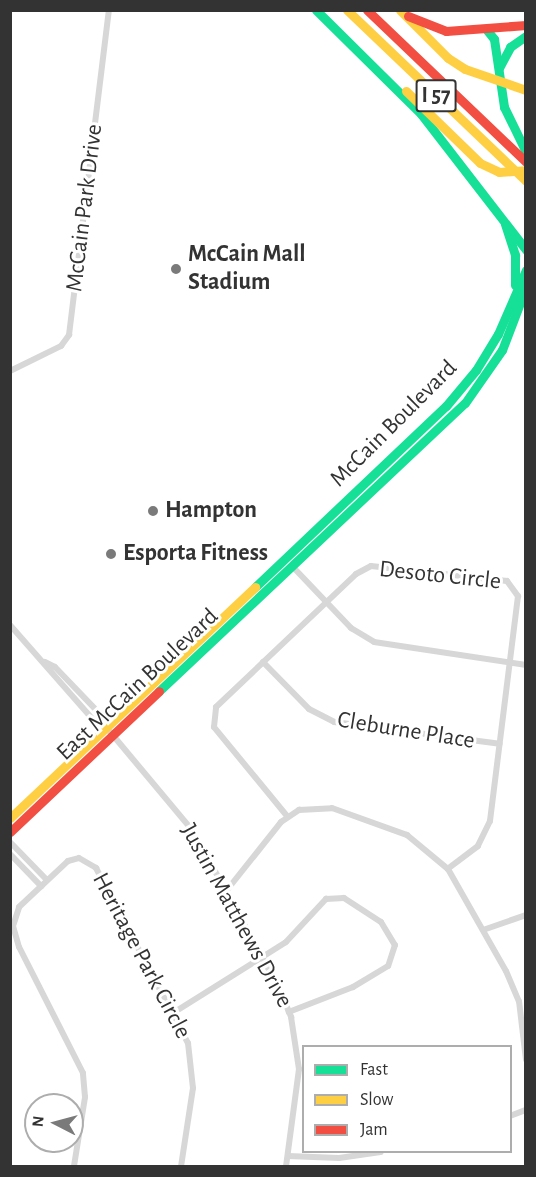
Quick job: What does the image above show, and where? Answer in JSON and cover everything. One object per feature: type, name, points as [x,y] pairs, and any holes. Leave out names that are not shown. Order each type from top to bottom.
[{"type":"main road","points":[[316,10],[490,169],[509,173],[525,170]]},
{"type":"main road","name":"I 57","points":[[346,10],[525,181]]},
{"type":"main road","name":"I 57","points":[[367,10],[525,162]]},
{"type":"main road","points":[[400,10],[439,30],[525,26]]},
{"type":"main road","points":[[400,10],[448,58],[477,75],[525,90]]},
{"type":"main road","points":[[486,29],[494,39],[498,72],[509,122],[525,152]]},
{"type":"main road","points":[[498,72],[510,47],[525,36]]},
{"type":"main road","points":[[388,77],[525,250]]},
{"type":"main road","points":[[505,224],[515,255],[514,292]]},
{"type":"main road","name":"McCain Boulevard","points":[[289,562],[457,393],[498,334],[525,270]]},
{"type":"main road","name":"McCain Boulevard","points":[[289,562],[465,403],[495,363],[524,298],[525,287]]},
{"type":"main road","name":"East McCain Boulevard","points":[[10,818],[109,731],[289,562]]},
{"type":"main road","name":"East McCain Boulevard","points":[[10,832],[109,731]]},
{"type":"main road","points":[[10,812],[26,803]]},
{"type":"street","name":"McCain Park Drive","points":[[10,371],[61,346],[69,335],[109,10]]},
{"type":"street","points":[[289,562],[351,628],[384,646],[525,665]]},
{"type":"street","name":"Desoto Circle","points":[[287,816],[218,732],[212,720],[216,707],[356,574],[376,565],[507,581],[518,596],[488,828],[478,846],[448,869]]},
{"type":"street","name":"Justin Matthews Drive","points":[[10,625],[45,662],[49,672],[67,692],[97,724],[109,731],[193,831],[263,958],[289,1012],[301,1078],[286,1167]]},
{"type":"street","name":"Cleburne Place","points":[[263,662],[309,709],[334,722],[500,744]]},
{"type":"street","points":[[227,890],[287,816],[311,806],[345,812],[407,835],[448,869],[483,930],[518,997],[525,1060]]},
{"type":"street","points":[[10,842],[44,883]]},
{"type":"street","points":[[10,854],[44,883]]},
{"type":"street","name":"Heritage Park Circle","points":[[74,1167],[85,1097],[84,1076],[13,931],[19,908],[74,858],[91,862],[188,1043],[193,1079],[181,1167]]},
{"type":"street","points":[[173,1013],[285,942],[328,898],[344,898],[371,913],[393,940],[392,961],[377,973],[289,1012]]},
{"type":"street","points":[[483,930],[525,915]]},
{"type":"street","points":[[518,997],[525,995]]},
{"type":"street","points":[[288,1156],[339,1158],[374,1153]]},
{"type":"traffic: fast","points":[[316,10],[421,114],[526,250]]},
{"type":"traffic: fast","points":[[486,29],[494,39],[504,107],[526,152]]},
{"type":"traffic: fast","points":[[499,68],[510,47],[526,36]]},
{"type":"traffic: fast","points":[[505,224],[515,255],[515,285]]},
{"type":"traffic: fast","points":[[255,587],[446,406],[476,370],[498,334],[526,270]]},
{"type":"traffic: fast","points":[[159,691],[465,403],[502,350],[526,287]]},
{"type":"traffic: slow","points":[[347,10],[526,181]]},
{"type":"traffic: slow","points":[[400,10],[448,58],[465,69],[526,90]]},
{"type":"traffic: slow","points":[[406,91],[480,163],[499,172],[526,170]]},
{"type":"traffic: slow","points":[[10,818],[255,587]]},
{"type":"traffic: jam","points":[[367,10],[526,162]]},
{"type":"traffic: jam","points":[[408,16],[446,31],[526,25]]},
{"type":"traffic: jam","points":[[10,832],[159,691]]},
{"type":"place","name":"McCain Mall Stadium","points":[[176,269]]},
{"type":"place","name":"Hampton","points":[[153,511]]},
{"type":"place","name":"Esporta Fitness","points":[[111,554]]}]
